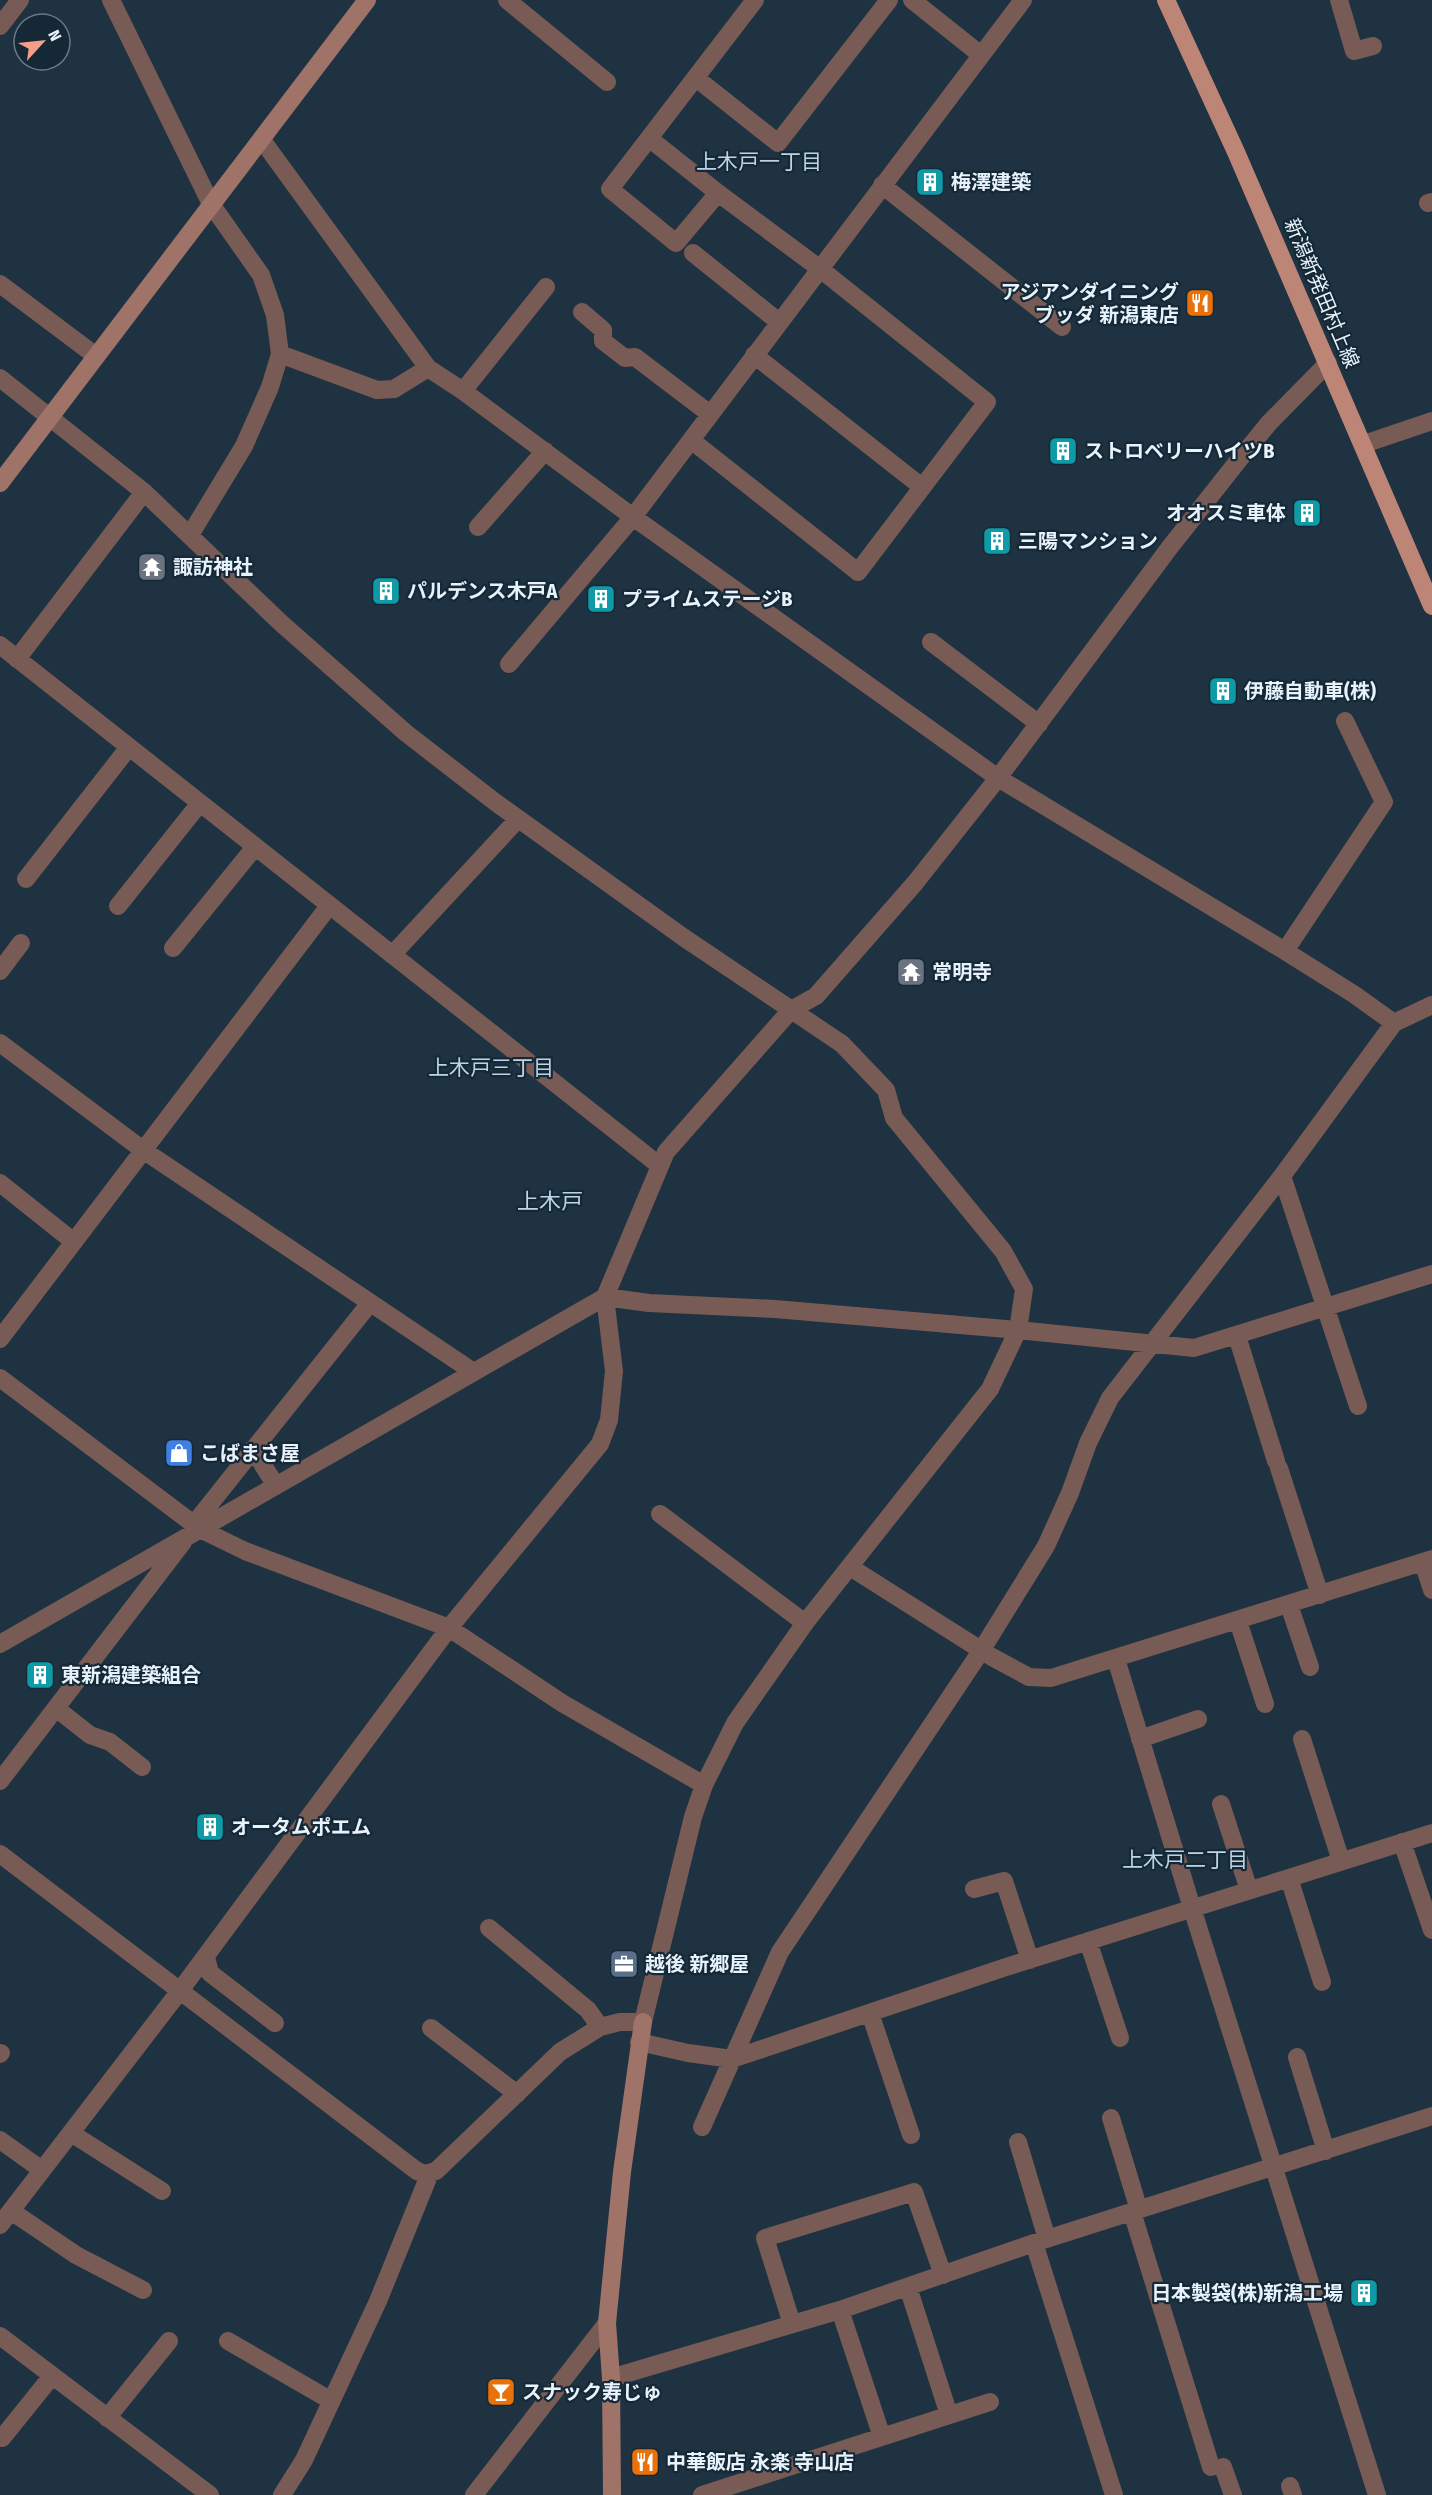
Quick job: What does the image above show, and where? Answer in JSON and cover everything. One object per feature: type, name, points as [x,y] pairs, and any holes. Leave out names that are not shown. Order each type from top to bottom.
[{"type":"main road","name":"新潟新発田村上線","points":[[1166,0],[1236,152],[1432,606]]},
{"type":"street","points":[[0,26],[20,0]]},
{"type":"street","points":[[111,0],[211,204],[261,275],[275,315],[280,354],[270,387],[244,446],[190,535]]},
{"type":"street","points":[[0,483],[367,0]]},
{"type":"street","points":[[507,0],[607,82]]},
{"type":"street","points":[[718,193],[676,243],[610,189],[755,0]]},
{"type":"street","points":[[696,78],[778,143],[889,0]]},
{"type":"street","points":[[912,0],[981,55]]},
{"type":"street","points":[[509,664],[633,517],[1023,0]]},
{"type":"street","points":[[1339,0],[1354,51],[1374,46]]},
{"type":"street","points":[[650,139],[819,268],[987,402],[858,572],[691,440]]},
{"type":"street","points":[[262,140],[428,368],[998,778],[1285,951],[1355,995],[1394,1023]]},
{"type":"street","points":[[882,185],[1062,327]]},
{"type":"street","points":[[693,254],[779,322]]},
{"type":"street","points":[[0,284],[96,356]]},
{"type":"street","points":[[463,391],[546,287]]},
{"type":"street","points":[[582,312],[603,330],[603,341],[625,358],[635,357],[710,414]]},
{"type":"street","points":[[280,354],[377,390],[394,389],[428,368]]},
{"type":"street","points":[[754,355],[922,487]]},
{"type":"street","points":[[142,2290],[6,2218],[206,1957],[449,1628],[600,1444],[609,1420],[614,1371],[605,1297],[666,1152],[791,1010],[816,996],[859,950],[998,778],[1170,547],[1238,461],[1269,423],[1328,363]]},
{"type":"street","points":[[0,378],[144,492],[281,623],[406,734],[518,819],[683,937],[842,1044],[886,1090],[894,1118],[1003,1251],[1023,1289],[1018,1330],[990,1389],[805,1623],[735,1723],[704,1785],[685,1845],[643,2022],[622,2172],[607,2323],[611,2378],[612,2495]]},
{"type":"street","points":[[1364,444],[1432,421]]},
{"type":"street","points":[[478,527],[545,451]]},
{"type":"street","points":[[17,659],[144,492]]},
{"type":"street","points":[[931,642],[1039,723]]},
{"type":"street","points":[[0,645],[660,1167]]},
{"type":"street","points":[[1285,951],[1384,802],[1345,721]]},
{"type":"street","points":[[26,879],[129,747]]},
{"type":"street","points":[[118,906],[200,803]]},
{"type":"street","points":[[392,955],[518,819]]},
{"type":"street","points":[[173,948],[255,847]]},
{"type":"street","points":[[0,1339],[329,906]]},
{"type":"street","points":[[0,971],[21,943]]},
{"type":"street","points":[[702,2127],[780,1952],[981,1651],[1046,1546],[1088,1443],[1110,1398],[1150,1343],[1282,1176],[1394,1023],[1432,1005]]},
{"type":"street","points":[[0,1043],[143,1150],[472,1371]]},
{"type":"street","points":[[1282,1176],[1358,1406]]},
{"type":"street","points":[[0,1183],[74,1242]]},
{"type":"street","points":[[0,1644],[194,1530],[276,1486],[472,1371],[605,1297],[648,1303],[775,1309],[1018,1330],[1194,1348],[1432,1274]]},
{"type":"street","points":[[1,1776],[57,1709],[254,1449],[370,1303]]},
{"type":"street","points":[[1237,1336],[1320,1595]]},
{"type":"street","points":[[0,1378],[194,1530],[449,1628],[562,1703],[704,1785]]},
{"type":"street","points":[[254,1449],[276,1486]]},
{"type":"street","points":[[660,1515],[805,1623]]},
{"type":"street","points":[[850,1567],[981,1651],[1029,1677],[1051,1678],[1428,1561],[1432,1590]]},
{"type":"street","points":[[1289,1605],[1310,1667]]},
{"type":"street","points":[[1238,1621],[1265,1704]]},
{"type":"street","points":[[1116,1659],[1191,1908],[1377,2495]]},
{"type":"street","points":[[57,1709],[90,1735],[110,1742],[142,1767]]},
{"type":"street","points":[[1140,1739],[1198,1719]]},
{"type":"street","points":[[1302,1739],[1341,1861]]},
{"type":"street","points":[[1221,1804],[1249,1890]]},
{"type":"street","points":[[639,2042],[688,2053],[732,2059],[1088,1941],[1432,1833]]},
{"type":"street","points":[[1402,1842],[1432,1930]]},
{"type":"street","points":[[0,1854],[417,2171],[430,2173],[436,2171],[560,2052],[600,2027],[620,2022],[643,2022]]},
{"type":"street","points":[[1289,1878],[1322,1982]]},
{"type":"street","points":[[974,1890],[1004,1881],[1030,1960]]},
{"type":"street","points":[[489,1928],[588,2010],[600,2027]]},
{"type":"street","points":[[1088,1941],[1120,2038]]},
{"type":"street","points":[[206,1957],[210,1973],[275,2023]]},
{"type":"street","points":[[870,2013],[911,2135]]},
{"type":"street","points":[[430,2028],[517,2094]]},
{"type":"street","points":[[1298,2057],[1326,2151]]},
{"type":"street","points":[[611,2378],[840,2310],[1040,2241],[1275,2168],[1432,2116]]},
{"type":"street","points":[[1111,2118],[1136,2211],[1217,2467],[1233,2495]]},
{"type":"street","points":[[71,2133],[162,2191]]},
{"type":"street","points":[[0,2140],[42,2170]]},
{"type":"street","points":[[1018,2142],[1040,2241],[1114,2495]]},
{"type":"street","points":[[282,2495],[304,2460],[378,2301],[430,2173]]},
{"type":"street","points":[[792,2324],[765,2238],[914,2192],[943,2275]]},
{"type":"street","points":[[908,2287],[949,2415]]},
{"type":"street","points":[[840,2310],[882,2437]]},
{"type":"street","points":[[474,2495],[607,2323]]},
{"type":"street","points":[[0,2336],[210,2495]]},
{"type":"street","points":[[107,2418],[169,2341]]},
{"type":"street","points":[[228,2341],[330,2400]]},
{"type":"street","points":[[2,2438],[52,2376]]},
{"type":"street","points":[[702,2495],[990,2402]]},
{"type":"place","name":"梅澤建築","points":[[930,182]]},
{"type":"place","name":"アジアンダイニング ブッダ 新潟東店","points":[[1200,303]]},
{"type":"place","name":"ストロベリーハイツB","points":[[1063,451]]},
{"type":"place","name":"オオスミ車体","points":[[1307,513]]},
{"type":"place","name":"三陽マンション","points":[[997,541]]},
{"type":"place","name":"諏訪神社","points":[[152,567]]},
{"type":"place","name":"パルデンス木戸A","points":[[386,591]]},
{"type":"place","name":"プライムステージB","points":[[601,599]]},
{"type":"place","name":"伊藤自動車(株)","points":[[1223,691]]},
{"type":"place","name":"常明寺","points":[[911,972]]},
{"type":"place","name":"こばまさ屋","points":[[179,1453]]},
{"type":"place","name":"東新潟建築組合","points":[[40,1675]]},
{"type":"place","name":"オータムポエム","points":[[210,1827]]},
{"type":"place","name":"越後 新郷屋","points":[[624,1964]]},
{"type":"place","name":"日本製袋(株)新潟工場","points":[[1364,2293]]},
{"type":"place","name":"スナック寿じゅ","points":[[501,2392]]},
{"type":"place","name":"中華飯店 永楽 寺山店","points":[[645,2462]]},
{"type":"district","name":"上木戸一丁目","points":[[759,162]]},
{"type":"district","name":"上木戸三丁目","points":[[491,1068]]},
{"type":"district","name":"上木戸","points":[[550,1201]]},
{"type":"district","name":"上木戸二丁目","points":[[1185,1860]]}]
